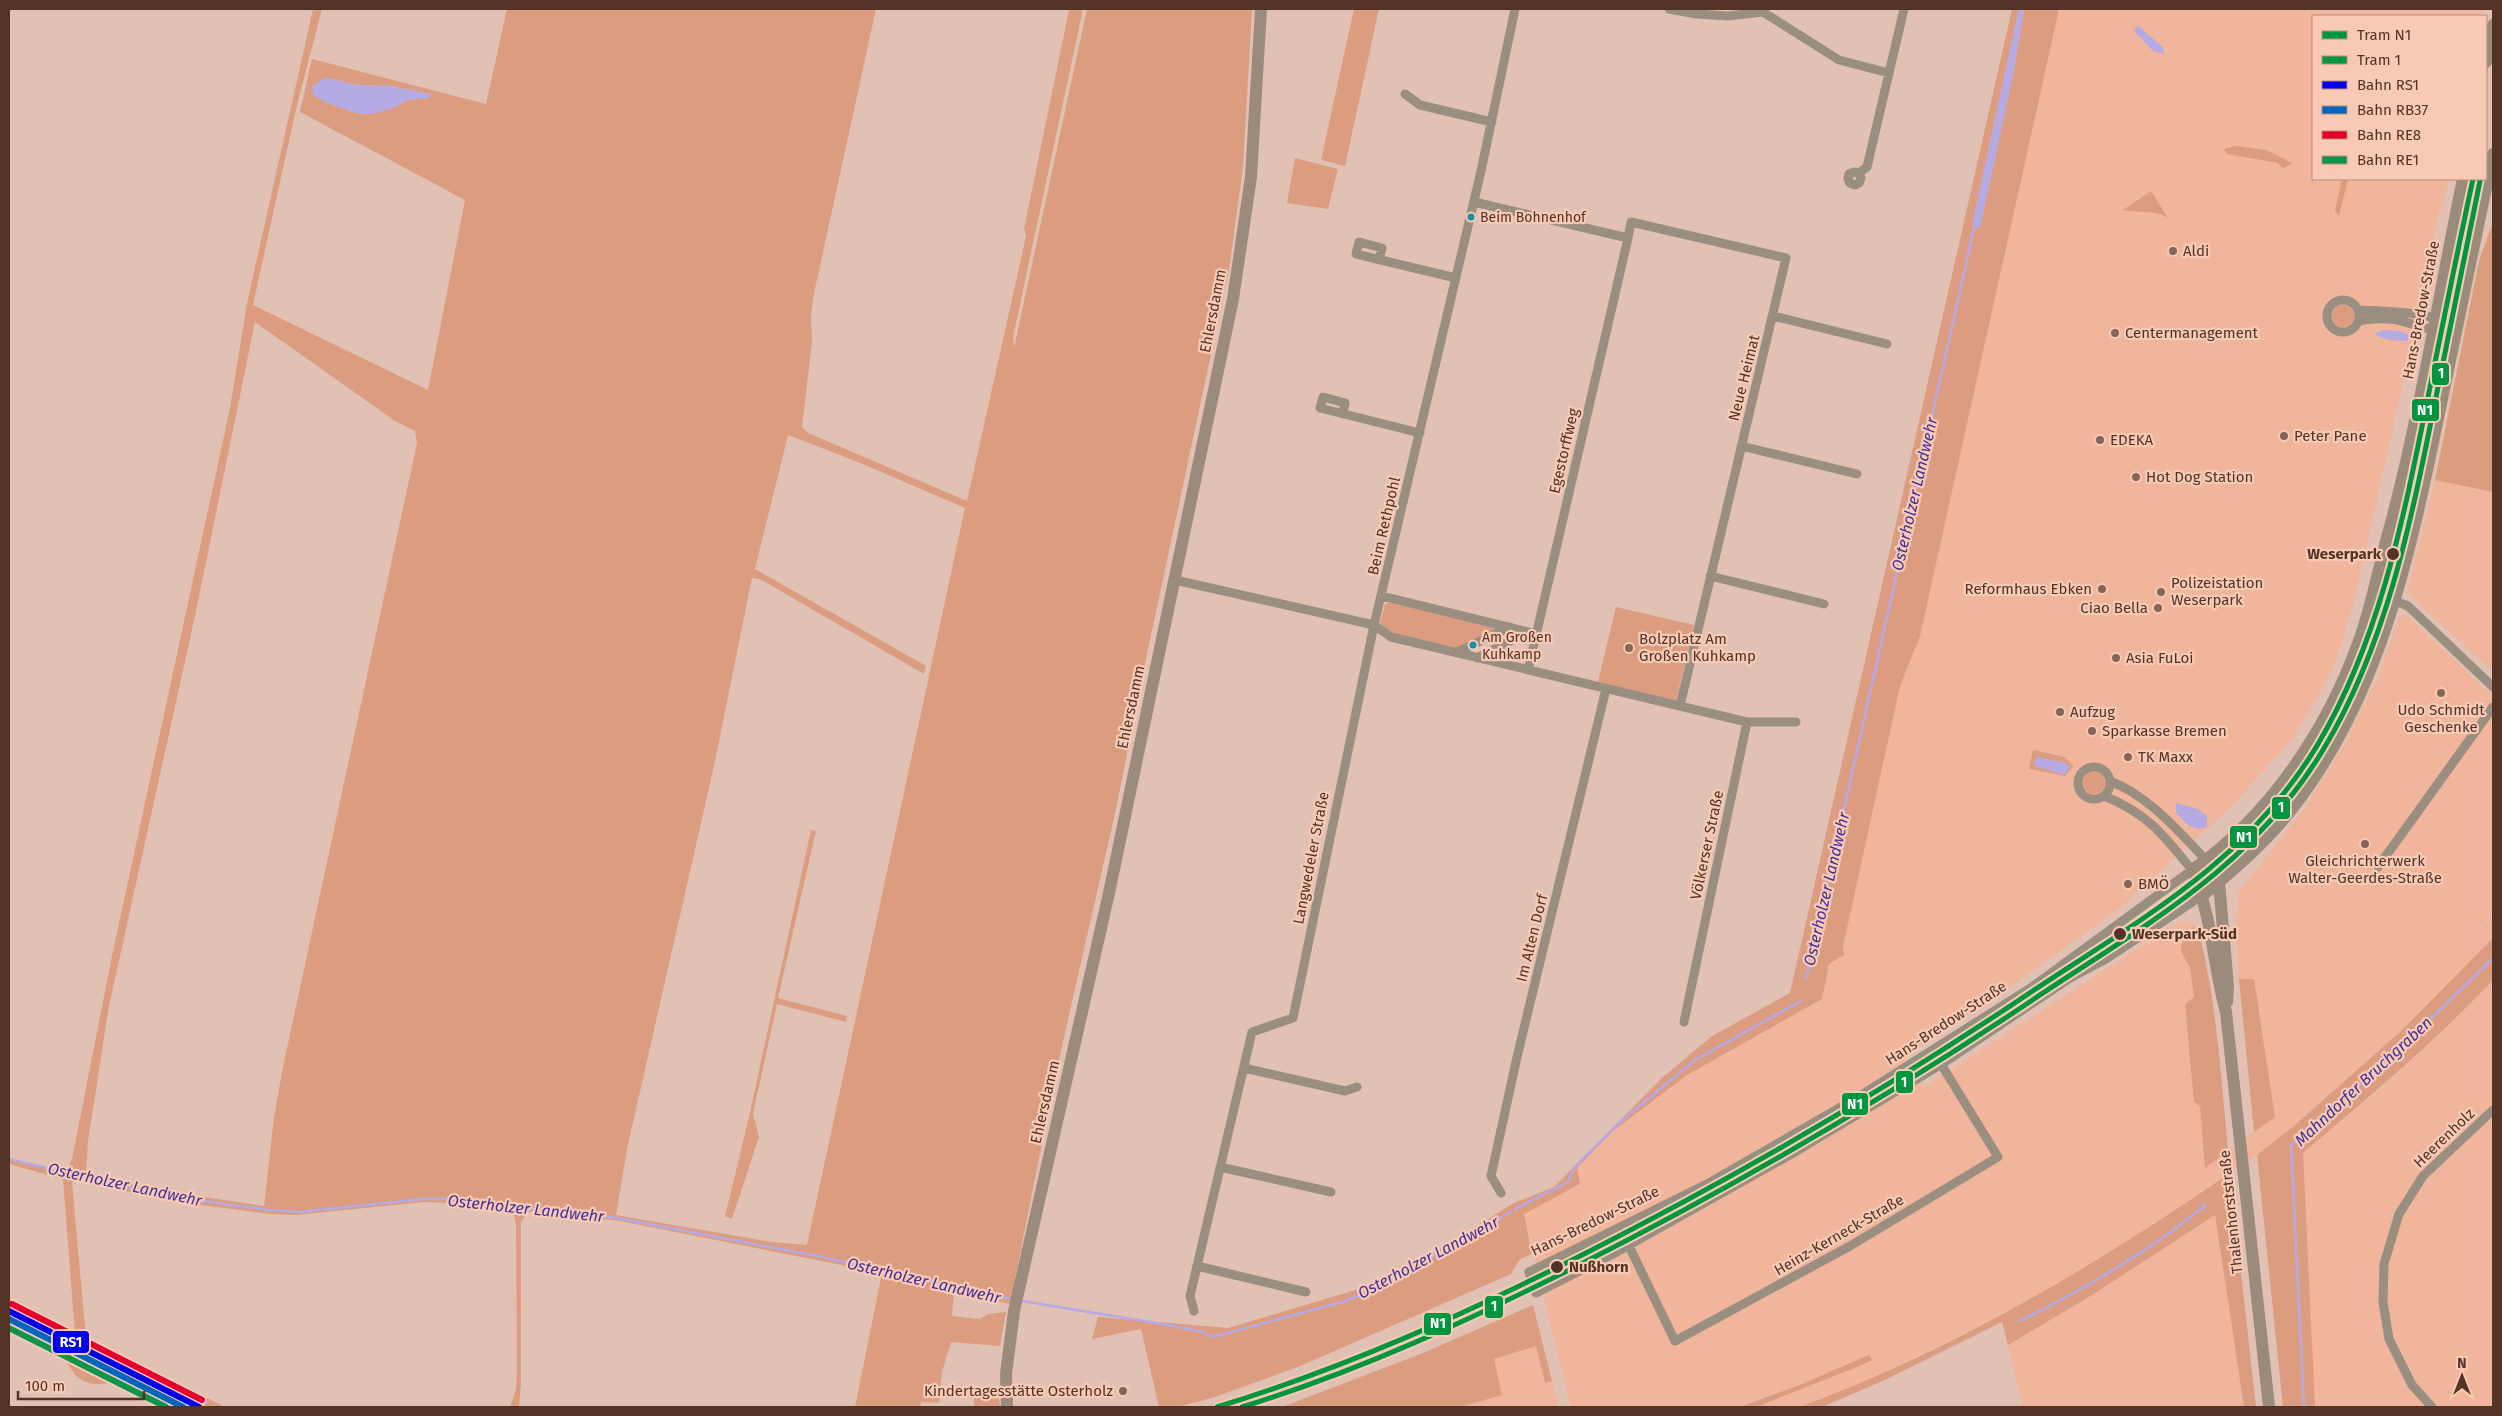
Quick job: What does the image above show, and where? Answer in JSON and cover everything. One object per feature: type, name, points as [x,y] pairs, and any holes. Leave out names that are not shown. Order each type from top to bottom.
[{"type":"main road","name":"Ehlersdamm","points":[[1007,1407],[1006,1374],[1014,1311],[1109,893],[1231,308],[1251,177],[1261,9]]},
{"type":"main road","points":[[2487,57],[2493,25]]},
{"type":"main road","name":"Hans-Bredow-Straße","points":[[2203,895],[2261,843],[2290,811],[2330,751],[2359,696],[2382,642],[2420,507],[2493,154]]},
{"type":"main road","name":"Hans-Bredow-Straße","points":[[2192,870],[2206,860],[2245,824],[2277,787],[2312,739],[2349,667],[2366,616],[2410,449],[2463,180]]},
{"type":"main road","points":[[2206,860],[2219,882]]},
{"type":"main road","name":"Thalenhorststraße","points":[[2192,870],[2203,895],[2219,987],[2226,1012],[2269,1407]]},
{"type":"main road","name":"Thalenhorststraße","points":[[2219,882],[2228,987],[2226,1012]]},
{"type":"street","name":"Beim Rethpohl","points":[[1374,624],[1474,202],[1515,9]]},
{"type":"street","points":[[1669,9],[1697,14],[1728,16],[1764,10],[1839,60],[1889,73]]},
{"type":"street","points":[[1859,173],[1867,168],[1904,9]]},
{"type":"street","points":[[1405,94],[1420,105],[1492,122]]},
{"type":"street","points":[[1474,202],[1628,238]]},
{"type":"street","name":"Neue Heimat","points":[[1628,238],[1632,222],[1786,258],[1680,706]]},
{"type":"street","name":"Egestorffweg","points":[[1528,670],[1532,633],[1628,238]]},
{"type":"street","points":[[1379,259],[1456,278]]},
{"type":"street","points":[[2336,301],[2351,302],[2358,310],[2358,321],[2351,331],[2338,332],[2329,326],[2326,318],[2329,308],[2336,301]]},
{"type":"street","points":[[2358,310],[2390,310],[2434,325]]},
{"type":"street","points":[[1773,316],[1887,344]]},
{"type":"street","points":[[2358,321],[2376,318],[2434,325],[2447,322],[2457,328]]},
{"type":"street","points":[[1343,414],[1420,433]]},
{"type":"street","points":[[1741,446],[1857,474]]},
{"type":"street","points":[[1710,576],[1824,604]]},
{"type":"street","points":[[1175,580],[1374,624],[1391,637],[1747,722],[1796,722]]},
{"type":"street","points":[[1382,596],[1532,633]]},
{"type":"street","points":[[2395,601],[2408,606],[2493,687]]},
{"type":"street","name":"Langwedeler Straße","points":[[1194,1311],[1190,1296],[1252,1032],[1293,1018],[1374,624]]},
{"type":"street","points":[[1457,652],[1510,627]]},
{"type":"street","points":[[1477,658],[1532,633]]},
{"type":"street","name":"Im Alten Dorf","points":[[1501,1192],[1491,1176],[1517,1057],[1606,689]]},
{"type":"street","points":[[2378,866],[2493,707]]},
{"type":"street","name":"Völkerser Straße","points":[[1684,1022],[1747,722]]},
{"type":"street","points":[[2110,781],[2109,789],[2104,796],[2094,799],[2086,797],[2079,786],[2079,778],[2085,770],[2093,768],[2104,771],[2110,781],[2139,797],[2164,817],[2206,860]]},
{"type":"street","points":[[2104,796],[2135,810],[2151,822],[2192,870]]},
{"type":"street","name":"Hans-Bredow-Straße","points":[[2192,870],[2094,940],[2073,959],[1847,1104],[1709,1183],[1529,1272],[1536,1293],[1587,1268],[1795,1152],[1942,1064],[2070,978],[2106,959],[2203,895]]},
{"type":"street","name":"Heinz-Kerneck-Straße","points":[[1628,1244],[1675,1341],[1850,1246],[1998,1157],[1933,1050]]},
{"type":"street","points":[[1244,1068],[1345,1091],[1357,1087]]},
{"type":"street","name":"Heerenholz","points":[[2432,1407],[2412,1385],[2389,1339],[2383,1302],[2384,1264],[2399,1214],[2423,1176],[2493,1110]]},
{"type":"street","points":[[1220,1167],[1331,1192]]},
{"type":"street","points":[[1197,1266],[1306,1292]]},
{"type":"shaded area","points":[[313,9],[322,9],[296,109],[253,305],[428,390],[465,200],[300,112],[312,59],[486,104],[507,9],[876,9],[813,298],[811,318],[812,342],[802,427],[808,433],[967,501],[1026,236],[1024,229],[1069,10],[1083,9],[1013,337],[1014,348],[1087,9],[1252,9],[1243,167],[1229,270],[1144,668],[1116,809],[1057,1068],[1010,1304],[954,1292],[952,1316],[980,1319],[988,1314],[1006,1312],[1000,1346],[951,1342],[942,1372],[939,1403],[921,1402],[920,1407],[855,1407],[882,1273],[620,1221],[532,1211],[526,1214],[521,1223],[521,1384],[519,1407],[510,1407],[516,1389],[517,1370],[516,1224],[513,1211],[476,1204],[424,1202],[296,1215],[269,1214],[163,1200],[75,1179],[72,1183],[86,1338],[225,1407],[209,1407],[9,1307],[9,1300],[75,1333],[63,1179],[9,1164],[9,1159],[66,1173],[72,1159],[112,956],[230,408],[247,303]],"holes":[[[327,78],[358,85],[390,86],[430,94],[430,98],[408,100],[401,103],[343,108],[325,102],[312,87]],[[255,322],[395,421],[415,431],[417,443],[283,1067],[274,1117],[264,1206],[150,1189],[86,1172],[88,1141],[109,1006],[195,616]],[[788,435],[858,462],[965,508],[807,1245],[771,1242],[616,1215],[627,1149],[714,766],[752,578],[760,579],[924,674],[926,666],[755,569]]]},
{"type":"shaded area","points":[[1354,9],[1379,9],[1345,166],[1321,160]]},
{"type":"shaded area","points":[[2012,9],[2019,9],[1972,226],[1980,227],[2014,69],[2024,9],[2059,9],[1920,636],[1900,686],[1843,947],[1844,955],[1829,964],[1822,999],[1687,1075],[1613,1131],[1577,1168],[1580,1184],[1524,1214],[1532,1254],[1520,1259],[1511,1274],[1298,1367],[1215,1397],[1178,1407],[1159,1407],[1141,1329],[1092,1339],[1098,1317],[1228,1328],[1389,1280],[1514,1203],[1554,1187],[1663,1077],[1712,1036],[1790,993]]},
{"type":"shaded area","points":[[2019,9],[2024,9],[2014,69],[1980,228],[1972,226]]},
{"type":"shaded area","points":[[2059,9],[2484,9],[2482,15],[2312,15],[2312,180],[2449,180],[2442,210],[2439,210],[2411,348],[2355,597],[2334,668],[2294,737],[2229,809],[2117,910],[2020,980],[1904,1056],[1924,1087],[2180,921],[2188,922],[2194,926],[2182,943],[2181,951],[2190,968],[2194,997],[2185,1004],[2194,1102],[2200,1106],[2205,1167],[2275,1117],[2254,979],[2239,979],[2236,932],[2238,893],[2303,810],[2344,745],[2379,674],[2399,618],[2407,615],[2486,690],[2493,693],[2493,912],[2468,941],[2493,915],[2493,938],[2401,1031],[2295,1125],[2257,1155],[2112,1253],[2001,1316],[1866,1381],[1800,1407],[1756,1407],[1871,1360],[1869,1355],[1802,1384],[1740,1407],[1571,1407],[1524,1214],[1580,1184],[1576,1168],[1613,1131],[1687,1075],[1822,999],[1829,964],[1843,955],[1843,947],[1900,686],[1920,636]]},
{"type":"shaded area","points":[[2138,26],[2163,47],[2164,54],[2153,51],[2133,30]]},
{"type":"shaded area","points":[[327,78],[358,85],[390,86],[430,94],[430,98],[408,100],[391,109],[372,114],[359,114],[325,102],[313,95],[312,87],[322,79]]},
{"type":"shaded area","points":[[2235,146],[2266,150],[2292,163],[2283,169],[2278,163],[2227,154],[2224,149]]},
{"type":"shaded area","points":[[1295,158],[1338,169],[1328,209],[1287,203]]},
{"type":"shaded area","points":[[2342,180],[2348,180],[2339,216],[2335,211]]},
{"type":"shaded area","points":[[2151,191],[2168,218],[2164,215],[2153,213],[2123,210]]},
{"type":"shaded area","points":[[2493,222],[2493,492],[2435,480],[2479,261]]},
{"type":"shaded area","points":[[2343,305],[2351,308],[2354,316],[2351,324],[2343,327],[2335,324],[2332,316],[2335,308]]},
{"type":"shaded area","points":[[2383,330],[2399,331],[2410,335],[2407,341],[2403,341],[2386,339],[2374,334]]},
{"type":"shaded area","points":[[2435,480],[2493,492],[2493,671],[2407,592]]},
{"type":"shaded area","points":[[1390,602],[1499,628],[1457,648],[1401,636],[1389,631],[1380,623],[1385,604]]},
{"type":"shaded area","points":[[1616,607],[1694,625],[1676,701],[1598,682]]},
{"type":"shaded area","points":[[2033,750],[2064,757],[2074,766],[2065,776],[2029,769]]},
{"type":"shaded area","points":[[2038,757],[2066,763],[2070,767],[2064,775],[2035,766],[2034,761]]},
{"type":"shaded area","points":[[2094,772],[2102,775],[2105,783],[2102,791],[2094,794],[2086,791],[2083,783],[2086,775]]},
{"type":"shaded area","points":[[2176,803],[2198,809],[2207,816],[2207,827],[2194,828],[2187,824],[2176,813]]},
{"type":"shaded area","points":[[811,830],[816,831],[778,998],[847,1016],[846,1022],[777,1004],[753,1114],[759,1137],[732,1219],[725,1216],[749,1117]]},
{"type":"shaded area","points":[[2194,926],[2200,940],[2210,985],[2228,1151],[2205,1168],[2200,1106],[2194,1102],[2185,1004],[2194,997],[2190,968],[2181,951],[2182,943]]},
{"type":"shaded area","points":[[2493,938],[2493,980],[2424,1048],[2303,1153],[2315,1407],[2283,1407],[2257,1155],[2295,1125],[2401,1031]]},
{"type":"shaded area","points":[[2239,979],[2254,979],[2275,1117],[2254,1132]]},
{"type":"shaded area","points":[[2493,980],[2493,1407],[2315,1407],[2303,1153],[2383,1087],[2461,1014]]},
{"type":"shaded area","points":[[2230,1173],[2256,1407],[2244,1407],[2215,1215],[2092,1295],[2008,1345],[2002,1322],[1885,1380],[1822,1407],[1800,1407],[1913,1359],[2022,1304],[2128,1241]]},
{"type":"shaded area","points":[[2215,1215],[2244,1407],[2023,1407],[2008,1345],[2092,1295]]},
{"type":"shaded area","points":[[1532,1276],[1537,1286],[1366,1364],[1248,1407],[1210,1407],[1297,1380],[1362,1354]]},
{"type":"shaded area","points":[[1533,1305],[1552,1381],[1545,1383],[1536,1346],[1494,1359],[1502,1395],[1460,1407],[1282,1407],[1423,1353]]},
{"type":"shaded area","points":[[9,1307],[209,1407],[177,1407],[9,1323]]},
{"type":"shaded area","points":[[9,1323],[177,1407],[154,1401],[116,1384],[95,1384],[82,1380],[57,1353],[9,1327]]},
{"type":"shaded area","points":[[1536,1345],[1545,1382],[1552,1381],[1559,1407],[1460,1407],[1502,1395],[1494,1359]]},
{"type":"shaded area","points":[[1869,1355],[1872,1360],[1857,1367],[1756,1407],[1740,1407],[1802,1384]]},
{"type":"shaded area","points":[[974,1398],[999,1399],[1000,1407],[974,1407]]},
{"type":"waterway","name":"Osterholzer Landwehr","points":[[1806,979],[1975,224]]},
{"type":"waterway","name":"Mahndorfer Bruchgraben","points":[[2304,1407],[2291,1145],[2382,1066],[2493,958]]},
{"type":"waterway","name":"Osterholzer Landwehr","points":[[1515,1209],[1568,1182],[1575,1167],[1619,1123],[1695,1060],[1801,1001]]},
{"type":"waterway","name":"Osterholzer Landwehr","points":[[9,1159],[160,1195],[268,1210],[300,1212],[423,1199],[469,1199],[519,1208],[617,1218],[817,1256],[1011,1299]]},
{"type":"waterway","points":[[2020,1321],[2116,1268],[2162,1238],[2206,1205]]},
{"type":"waterway","name":"Osterholzer Landwehr","points":[[1022,1301],[1168,1325],[1203,1332],[1213,1337],[1346,1301],[1390,1281],[1511,1212]]},
{"type":"tram line","name":"N1","points":[[1217,1407],[1312,1375],[1404,1338],[1494,1298],[1584,1254],[1700,1193],[1814,1129],[1980,1026],[2154,911],[2227,854],[2260,821],[2290,785],[2318,744],[2340,704],[2358,663],[2387,578],[2409,490],[2473,180]]},
{"type":"tram line","name":"1","points":[[1242,1407],[1286,1393],[1371,1361],[1455,1325],[1638,1235],[1754,1172],[1924,1071],[2156,919],[2230,861],[2264,828],[2295,792],[2323,750],[2364,668],[2380,625],[2394,581],[2416,492],[2480,181]]},
{"type":"rail line","name":"RE8","points":[[12,1304],[202,1400]]},
{"type":"rail line","name":"RS1","points":[[9,1311],[199,1407]]},
{"type":"rail line","name":"RB37","points":[[9,1319],[183,1407]]},
{"type":"rail line","name":"RE1","points":[[9,1328],[166,1407]]},
{"type":"place","name":"Beim Bohnenhof","points":[[1471,217]]},
{"type":"place","name":"Aldi","points":[[2173,251]]},
{"type":"place","name":"Centermanagement","points":[[2115,333]]},
{"type":"place","name":"Peter Pane","points":[[2284,436]]},
{"type":"place","name":"EDEKA","points":[[2100,440]]},
{"type":"place","name":"Hot Dog Station","points":[[2136,477]]},
{"type":"place","name":"Weserpark","points":[[2393,554]]},
{"type":"place","name":"Reformhaus Ebken","points":[[2102,589]]},
{"type":"place","name":"Polizeistation Weserpark","points":[[2161,592]]},
{"type":"place","name":"Ciao Bella","points":[[2158,608]]},
{"type":"place","name":"Am Großen Kuhkamp","points":[[1473,645]]},
{"type":"place","name":"Bolzplatz Am Großen Kuhkamp","points":[[1629,648]]},
{"type":"place","name":"Asia FuLoi","points":[[2116,658]]},
{"type":"place","name":"Udo Schmidt Geschenke","points":[[2441,693]]},
{"type":"place","name":"Aufzug","points":[[2060,712]]},
{"type":"place","name":"Sparkasse Bremen","points":[[2092,731]]},
{"type":"place","name":"TK Maxx","points":[[2128,757]]},
{"type":"place","name":"Gleichrichterwerk Walter-Geerdes-Straße","points":[[2365,844]]},
{"type":"place","name":"BMÖ","points":[[2128,884]]},
{"type":"place","name":"Weserpark-Süd","points":[[2120,934]]},
{"type":"place","name":"Nußhorn","points":[[1557,1267]]},
{"type":"place","name":"Kindertagesstätte Osterholz","points":[[1123,1391]]}]
